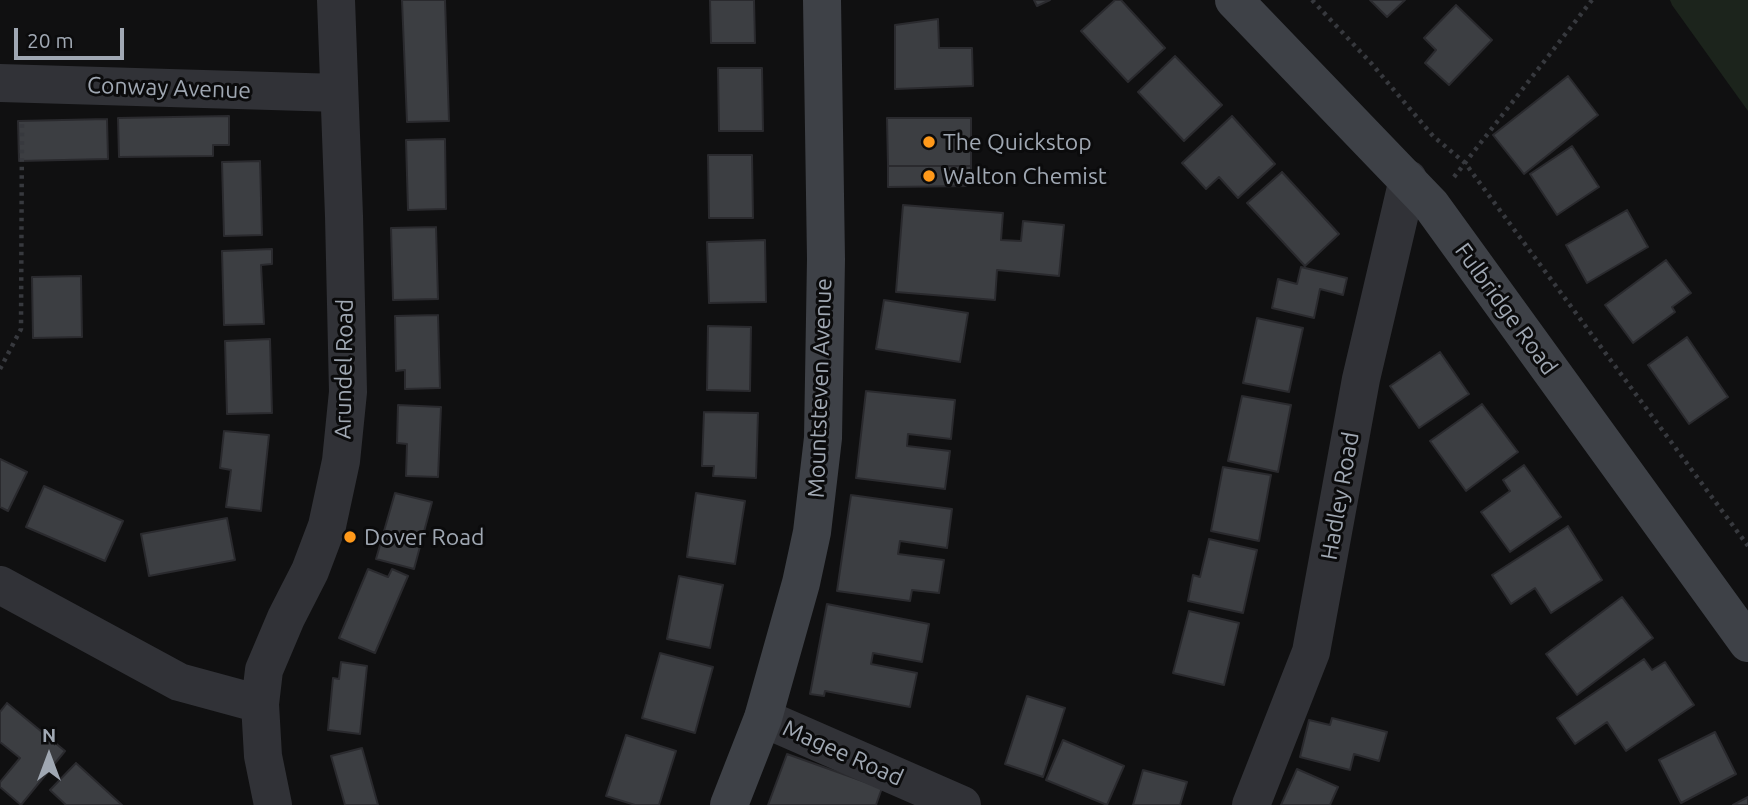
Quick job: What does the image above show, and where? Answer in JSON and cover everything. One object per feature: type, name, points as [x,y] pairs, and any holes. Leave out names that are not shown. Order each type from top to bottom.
[{"type":"street","name":"Arundel Road","points":[[273,805],[262,756],[260,704],[264,670],[310,571],[327,526],[341,461],[348,392],[345,216],[336,0]]},
{"type":"street","name":"Mountsteven Avenue","points":[[729,805],[764,718],[801,583],[812,532],[823,438],[825,259],[822,0]]},
{"type":"street","name":"Fulbridge Road","points":[[1234,0],[1420,192],[1748,643]]},
{"type":"street","name":"Conway Avenue","points":[[11,84],[339,93]]},
{"type":"street","name":"Hadley Road","points":[[1251,805],[1311,652],[1361,379],[1420,192]]},
{"type":"street","points":[[0,585],[179,682],[260,704]]},
{"type":"street","name":"Magee Road","points":[[764,718],[962,805]]},
{"type":"path","points":[[1312,0],[1371,63],[1433,136],[1465,163],[1748,546]]},
{"type":"path","points":[[1420,192],[1465,163],[1592,0]]},
{"type":"path","points":[[0,369],[21,330],[11,84]]},
{"type":"shaded area","points":[[1670,0],[1748,0],[1748,111],[1672,5]]},
{"type":"building","points":[[402,0],[445,0],[449,121],[407,122]]},
{"type":"building","points":[[710,0],[754,0],[755,43],[711,43]]},
{"type":"building","points":[[1034,0],[1050,0],[1037,6]]},
{"type":"building","points":[[1115,0],[1121,0],[1165,48],[1128,82],[1081,31]]},
{"type":"building","points":[[1370,0],[1405,0],[1387,17]]},
{"type":"building","points":[[1456,5],[1492,40],[1449,85],[1425,63],[1436,50],[1424,38]]},
{"type":"building","points":[[938,19],[939,48],[972,48],[973,86],[895,89],[895,25]]},
{"type":"building","points":[[1175,56],[1222,105],[1184,141],[1138,92]]},
{"type":"building","points":[[718,68],[762,68],[763,131],[719,131]]},
{"type":"building","points":[[1568,76],[1598,115],[1524,174],[1493,135]]},
{"type":"building","points":[[229,116],[229,145],[213,145],[213,156],[119,157],[118,118]]},
{"type":"building","points":[[1232,116],[1275,164],[1238,198],[1219,177],[1206,189],[1182,163]]},
{"type":"building","name":"The Quickstop","points":[[887,118],[971,118],[971,166],[888,166]]},
{"type":"building","points":[[107,119],[108,159],[19,161],[18,121]]},
{"type":"building","points":[[445,139],[446,209],[408,210],[406,140]]},
{"type":"building","points":[[1572,146],[1599,187],[1557,215],[1530,174]]},
{"type":"building","points":[[708,155],[752,155],[753,218],[709,218]]},
{"type":"building","points":[[260,161],[262,235],[224,236],[222,162]]},
{"type":"building","name":"Walton Chemist","points":[[888,166],[971,166],[971,186],[888,187]]},
{"type":"building","points":[[1282,172],[1339,234],[1305,266],[1247,203]]},
{"type":"building","points":[[903,205],[1003,213],[1001,240],[1021,241],[1023,221],[1064,225],[1059,276],[997,270],[995,300],[896,292]]},
{"type":"building","points":[[1627,210],[1648,247],[1587,283],[1566,245]]},
{"type":"building","points":[[436,227],[438,299],[393,300],[391,228]]},
{"type":"building","points":[[765,240],[766,302],[709,303],[707,242]]},
{"type":"building","points":[[272,249],[272,264],[261,265],[264,324],[224,325],[222,251]]},
{"type":"building","points":[[1666,260],[1691,293],[1672,307],[1675,312],[1633,343],[1605,305]]},
{"type":"building","points":[[1301,267],[1347,278],[1343,295],[1320,289],[1314,318],[1272,308],[1278,279],[1297,284]]},
{"type":"building","points":[[81,276],[82,337],[33,338],[32,277]]},
{"type":"building","points":[[884,300],[968,313],[960,362],[876,349]]},
{"type":"building","points":[[438,315],[440,388],[405,389],[405,370],[396,371],[395,316]]},
{"type":"building","points":[[1257,318],[1303,328],[1289,392],[1243,383]]},
{"type":"building","points":[[708,326],[751,327],[750,391],[707,390]]},
{"type":"building","points":[[1687,337],[1728,397],[1689,424],[1648,365]]},
{"type":"building","points":[[270,339],[272,413],[227,414],[225,341]]},
{"type":"building","points":[[1440,352],[1469,394],[1419,428],[1390,386]]},
{"type":"building","points":[[866,391],[955,400],[951,439],[908,434],[907,446],[950,451],[945,489],[856,478]]},
{"type":"building","points":[[1242,396],[1291,405],[1278,472],[1228,461]]},
{"type":"building","points":[[1482,404],[1518,452],[1466,491],[1430,441]]},
{"type":"building","points":[[398,405],[441,407],[438,477],[406,476],[407,444],[397,443]]},
{"type":"building","points":[[704,412],[758,413],[756,478],[713,476],[714,466],[702,466]]},
{"type":"building","points":[[224,431],[269,435],[261,511],[226,507],[231,470],[220,468]]},
{"type":"building","points":[[0,459],[27,472],[8,511],[0,507]]},
{"type":"building","points":[[1524,465],[1561,517],[1510,552],[1481,512],[1510,491],[1503,480]]},
{"type":"building","points":[[1223,467],[1271,475],[1259,541],[1211,531]]},
{"type":"building","points":[[44,486],[123,521],[105,561],[26,527]]},
{"type":"building","points":[[395,493],[432,502],[414,569],[376,559]]},
{"type":"building","points":[[696,493],[745,501],[735,564],[687,557]]},
{"type":"building","points":[[851,495],[952,509],[947,548],[900,541],[898,554],[944,560],[939,593],[912,590],[910,601],[837,591]]},
{"type":"building","points":[[227,518],[235,560],[149,576],[141,534]]},
{"type":"building","points":[[1568,526],[1602,580],[1551,613],[1535,588],[1511,604],[1492,575]]},
{"type":"building","points":[[1209,539],[1257,550],[1243,613],[1188,601],[1193,575],[1200,577]]},
{"type":"building","points":[[368,569],[388,577],[392,569],[408,576],[375,653],[339,638]]},
{"type":"building","points":[[679,576],[723,585],[710,648],[667,639]]},
{"type":"building","points":[[1622,597],[1653,638],[1577,695],[1546,654]]},
{"type":"building","points":[[827,604],[929,624],[922,662],[873,653],[871,664],[917,673],[910,707],[825,691],[824,696],[810,694]]},
{"type":"building","points":[[1189,611],[1239,623],[1224,685],[1173,673]]},
{"type":"building","points":[[660,653],[713,667],[695,733],[642,718]]},
{"type":"building","points":[[1644,659],[1652,670],[1665,662],[1694,705],[1626,751],[1607,722],[1575,744],[1557,718]]},
{"type":"building","points":[[341,662],[367,666],[360,734],[328,730],[333,678],[339,679]]},
{"type":"building","points":[[1027,696],[1065,708],[1043,777],[1005,764]]},
{"type":"building","points":[[7,703],[65,751],[21,805],[0,787],[0,782],[20,758],[0,742],[0,712]]},
{"type":"building","points":[[1332,718],[1387,732],[1379,761],[1354,754],[1350,770],[1300,757],[1309,720],[1330,725]]},
{"type":"building","points":[[1715,732],[1736,774],[1681,803],[1659,760]]},
{"type":"building","points":[[626,735],[676,751],[659,805],[635,805],[606,796]]},
{"type":"building","points":[[1063,740],[1124,766],[1107,805],[1046,780]]},
{"type":"building","points":[[362,748],[378,805],[345,805],[331,756]]},
{"type":"building","points":[[787,754],[882,788],[876,805],[768,805]]},
{"type":"building","points":[[76,763],[122,805],[66,805],[50,790]]},
{"type":"building","points":[[1297,769],[1338,787],[1330,805],[1281,805]]},
{"type":"building","points":[[1143,770],[1187,782],[1180,805],[1133,805]]},
{"type":"building","points":[[1748,797],[1748,805],[1733,805]]},
{"type":"place","name":"The Quickstop","points":[[929,142]]},
{"type":"place","name":"Walton Chemist","points":[[929,176]]},
{"type":"place","name":"Dover Road","points":[[350,537]]}]
